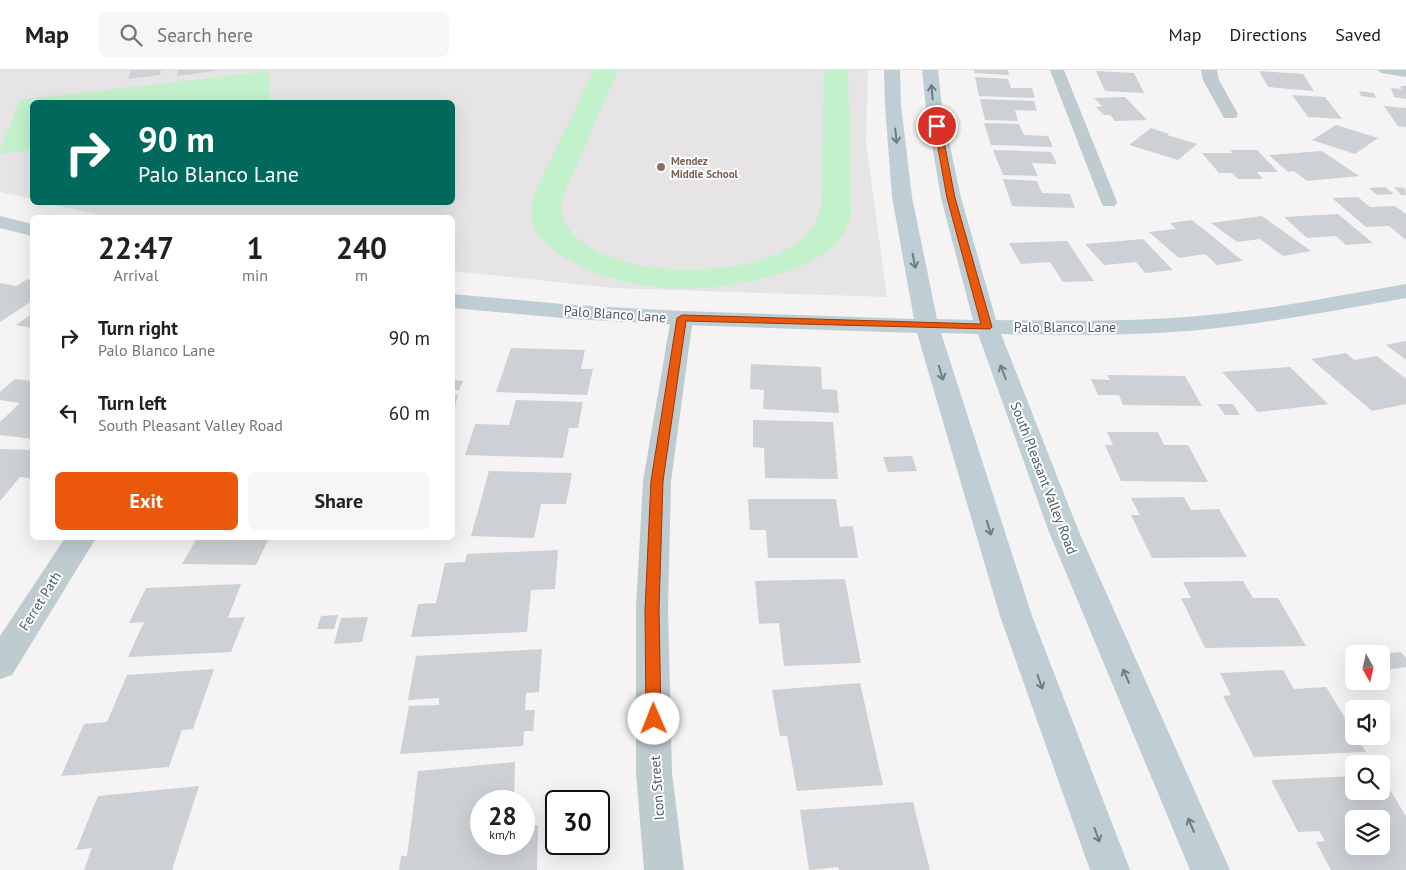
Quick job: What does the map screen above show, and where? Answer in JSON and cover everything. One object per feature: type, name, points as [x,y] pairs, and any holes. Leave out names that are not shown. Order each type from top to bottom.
[{"type":"main road","points":[[892,70],[893,104],[902,197],[927,326],[1016,616],[1110,870]]},
{"type":"main road","name":"South Pleasant Valley Road","points":[[930,70],[934,108],[951,198],[987,327],[1064,532],[1210,870]]},
{"type":"main road","points":[[0,222],[30,230]]},
{"type":"main road","name":"Palo Blanco Lane","points":[[455,301],[573,312],[682,318],[927,326],[1081,328],[1198,323],[1278,313],[1406,291]]},
{"type":"street","points":[[1209,70],[1211,80],[1230,114]]},
{"type":"street","points":[[1386,70],[1406,72]]},
{"type":"street","name":"Icon Street","points":[[664,870],[654,773],[652,609],[657,481],[682,318]]},
{"type":"street","name":"Ferret Path","points":[[0,665],[49,585],[80,540]]},
{"type":"lane","points":[[1057,70],[1109,202]]},
{"type":"shaded area","name":"Mendez Middle School","points":[[0,70],[868,70],[866,143],[887,297],[613,288],[455,271],[455,215],[99,215],[56,205],[455,205],[455,100],[30,100],[30,199],[0,192]]},
{"type":"green space","points":[[594,70],[618,70],[562,199],[564,222],[586,245],[616,259],[652,267],[691,270],[730,267],[766,258],[796,244],[815,224],[821,206],[824,70],[848,70],[851,215],[842,236],[821,255],[806,264],[782,273],[756,280],[702,288],[646,286],[619,280],[593,272],[558,253],[548,246],[534,226],[532,215],[533,196]]},
{"type":"green space","points":[[269,71],[270,100],[30,100],[30,150],[0,154],[20,100]]},
{"type":"building","points":[[131,70],[161,70],[160,75],[128,79]]},
{"type":"building","points":[[178,70],[215,70],[216,71],[177,76]]},
{"type":"building","points":[[974,70],[1008,70],[1009,75],[975,73]]},
{"type":"building","points":[[1096,71],[1134,73],[1144,93],[1105,91]]},
{"type":"building","points":[[1259,71],[1303,74],[1314,91],[1268,87]]},
{"type":"building","points":[[975,77],[1008,79],[1011,88],[1032,88],[1035,98],[979,96]]},
{"type":"building","points":[[1400,86],[1406,86],[1406,99],[1394,97],[1391,88],[1402,89]]},
{"type":"building","points":[[1359,91],[1374,93],[1376,98],[1361,96]]},
{"type":"building","points":[[1292,95],[1325,97],[1342,119],[1308,117]]},
{"type":"building","points":[[1125,97],[1147,120],[1115,121],[1110,115],[1104,115],[1096,107],[1102,106],[1094,98]]},
{"type":"building","points":[[980,99],[1034,101],[1037,111],[1015,110],[1018,121],[985,120]]},
{"type":"building","points":[[1384,106],[1406,108],[1406,127],[1398,126]]},
{"type":"building","points":[[984,123],[1019,124],[1024,135],[1048,136],[1053,147],[991,145]]},
{"type":"building","points":[[1336,125],[1378,138],[1355,154],[1312,140]]},
{"type":"building","points":[[1151,128],[1197,144],[1178,160],[1129,145]]},
{"type":"building","points":[[993,150],[1051,152],[1057,164],[1032,163],[1038,176],[1003,175]]},
{"type":"building","points":[[1230,150],[1257,150],[1278,172],[1257,172],[1263,179],[1238,179],[1232,173],[1219,173],[1202,153],[1233,153]]},
{"type":"building","points":[[1322,151],[1359,176],[1307,181],[1294,171],[1288,172],[1269,155]]},
{"type":"building","points":[[1003,179],[1037,181],[1042,193],[1070,194],[1075,208],[1012,206]]},
{"type":"building","points":[[1385,187],[1394,194],[1377,195],[1369,188]]},
{"type":"building","points":[[1394,187],[1405,188],[1406,195],[1401,195]]},
{"type":"building","points":[[1358,197],[1370,207],[1395,206],[1406,214],[1406,240],[1389,226],[1366,227],[1332,198]]},
{"type":"building","points":[[1338,214],[1373,243],[1346,245],[1336,236],[1307,238],[1284,217]]},
{"type":"building","points":[[1262,216],[1311,251],[1283,256],[1260,239],[1237,242],[1211,223]]},
{"type":"building","points":[[1192,220],[1243,261],[1217,265],[1205,254],[1179,258],[1149,232],[1176,229],[1170,223]]},
{"type":"building","points":[[1143,239],[1173,270],[1145,273],[1136,262],[1104,265],[1085,244]]},
{"type":"building","points":[[1067,241],[1094,281],[1063,282],[1050,262],[1021,264],[1009,243]]},
{"type":"building","points":[[30,280],[30,302],[0,322],[0,283],[16,286]]},
{"type":"building","points":[[30,315],[30,328],[16,325]]},
{"type":"building","points":[[1406,341],[1406,360],[1386,345],[1390,344]]},
{"type":"building","points":[[511,348],[585,350],[581,369],[593,369],[587,395],[496,392]]},
{"type":"building","points":[[1346,353],[1354,360],[1377,356],[1406,379],[1406,404],[1372,411],[1311,359]]},
{"type":"building","points":[[751,364],[821,367],[822,389],[837,390],[839,413],[763,409],[764,390],[750,389]]},
{"type":"building","points":[[1290,367],[1328,404],[1258,412],[1222,372]]},
{"type":"building","points":[[1107,375],[1185,376],[1202,406],[1123,405],[1119,395],[1098,395],[1091,379],[1110,380]]},
{"type":"building","points":[[15,379],[30,381],[30,439],[0,435],[0,422],[20,403],[0,400],[0,392]]},
{"type":"building","points":[[455,380],[463,381],[459,390],[455,390]]},
{"type":"building","points":[[455,395],[458,395],[455,406]]},
{"type":"building","points":[[516,400],[583,402],[578,428],[569,428],[563,458],[465,455],[475,424],[509,425]]},
{"type":"building","points":[[1217,404],[1233,404],[1240,415],[1225,415]]},
{"type":"building","points":[[753,420],[833,422],[838,479],[765,478],[764,448],[753,447]]},
{"type":"building","points":[[1107,432],[1158,432],[1164,445],[1188,445],[1208,482],[1121,481],[1105,445],[1113,445]]},
{"type":"building","points":[[0,449],[30,450],[30,478],[20,477],[0,501]]},
{"type":"building","points":[[912,456],[917,471],[888,472],[883,457]]},
{"type":"building","points":[[489,471],[572,473],[566,504],[541,504],[534,538],[471,536]]},
{"type":"building","points":[[1184,497],[1191,510],[1219,509],[1247,557],[1152,558],[1131,515],[1140,515],[1131,498]]},
{"type":"building","points":[[748,499],[836,499],[840,527],[853,526],[858,558],[768,558],[766,530],[750,530]]},
{"type":"building","points":[[196,540],[268,540],[256,565],[182,564]]},
{"type":"building","points":[[558,550],[555,589],[531,590],[527,632],[411,637],[418,604],[436,603],[445,563],[465,562],[467,554]]},
{"type":"building","points":[[845,579],[861,663],[784,666],[779,623],[759,624],[755,581]]},
{"type":"building","points":[[1243,581],[1253,598],[1278,598],[1306,646],[1205,648],[1181,598],[1191,598],[1183,582]]},
{"type":"building","points":[[241,584],[228,618],[245,617],[231,652],[128,657],[144,622],[129,623],[146,588]]},
{"type":"building","points":[[338,615],[334,629],[317,629],[321,616]]},
{"type":"building","points":[[368,617],[362,642],[334,644],[341,618]]},
{"type":"building","points":[[542,649],[539,692],[526,693],[525,710],[535,710],[533,731],[524,731],[523,746],[400,754],[409,706],[439,705],[439,698],[408,700],[416,656]]},
{"type":"building","points":[[1401,652],[1406,658],[1406,667],[1390,669],[1390,653]]},
{"type":"building","points":[[214,669],[193,729],[182,730],[169,767],[61,776],[84,724],[107,722],[127,675]]},
{"type":"building","points":[[1283,670],[1294,689],[1326,687],[1345,718],[1345,745],[1362,745],[1366,752],[1254,757],[1223,696],[1231,695],[1220,673]]},
{"type":"building","points":[[860,683],[883,785],[797,791],[787,736],[780,736],[772,690]]},
{"type":"building","points":[[515,762],[514,790],[470,790],[470,855],[535,855],[535,825],[538,825],[537,870],[399,870],[401,856],[407,856],[418,771]]},
{"type":"building","points":[[1345,776],[1345,800],[1390,800],[1390,790],[1406,816],[1406,870],[1331,870],[1316,842],[1325,841],[1319,831],[1298,832],[1271,780]]},
{"type":"building","points":[[199,786],[172,870],[84,870],[92,848],[76,850],[98,796]]},
{"type":"building","points":[[913,802],[930,870],[839,870],[838,867],[809,870],[800,810]]},
{"type":"place","name":"Mendez Middle School","points":[[661,167]]},
{"type":"route","points":[[654,719],[652,609],[657,481],[682,318],[987,327],[951,198],[937,126]]}]
